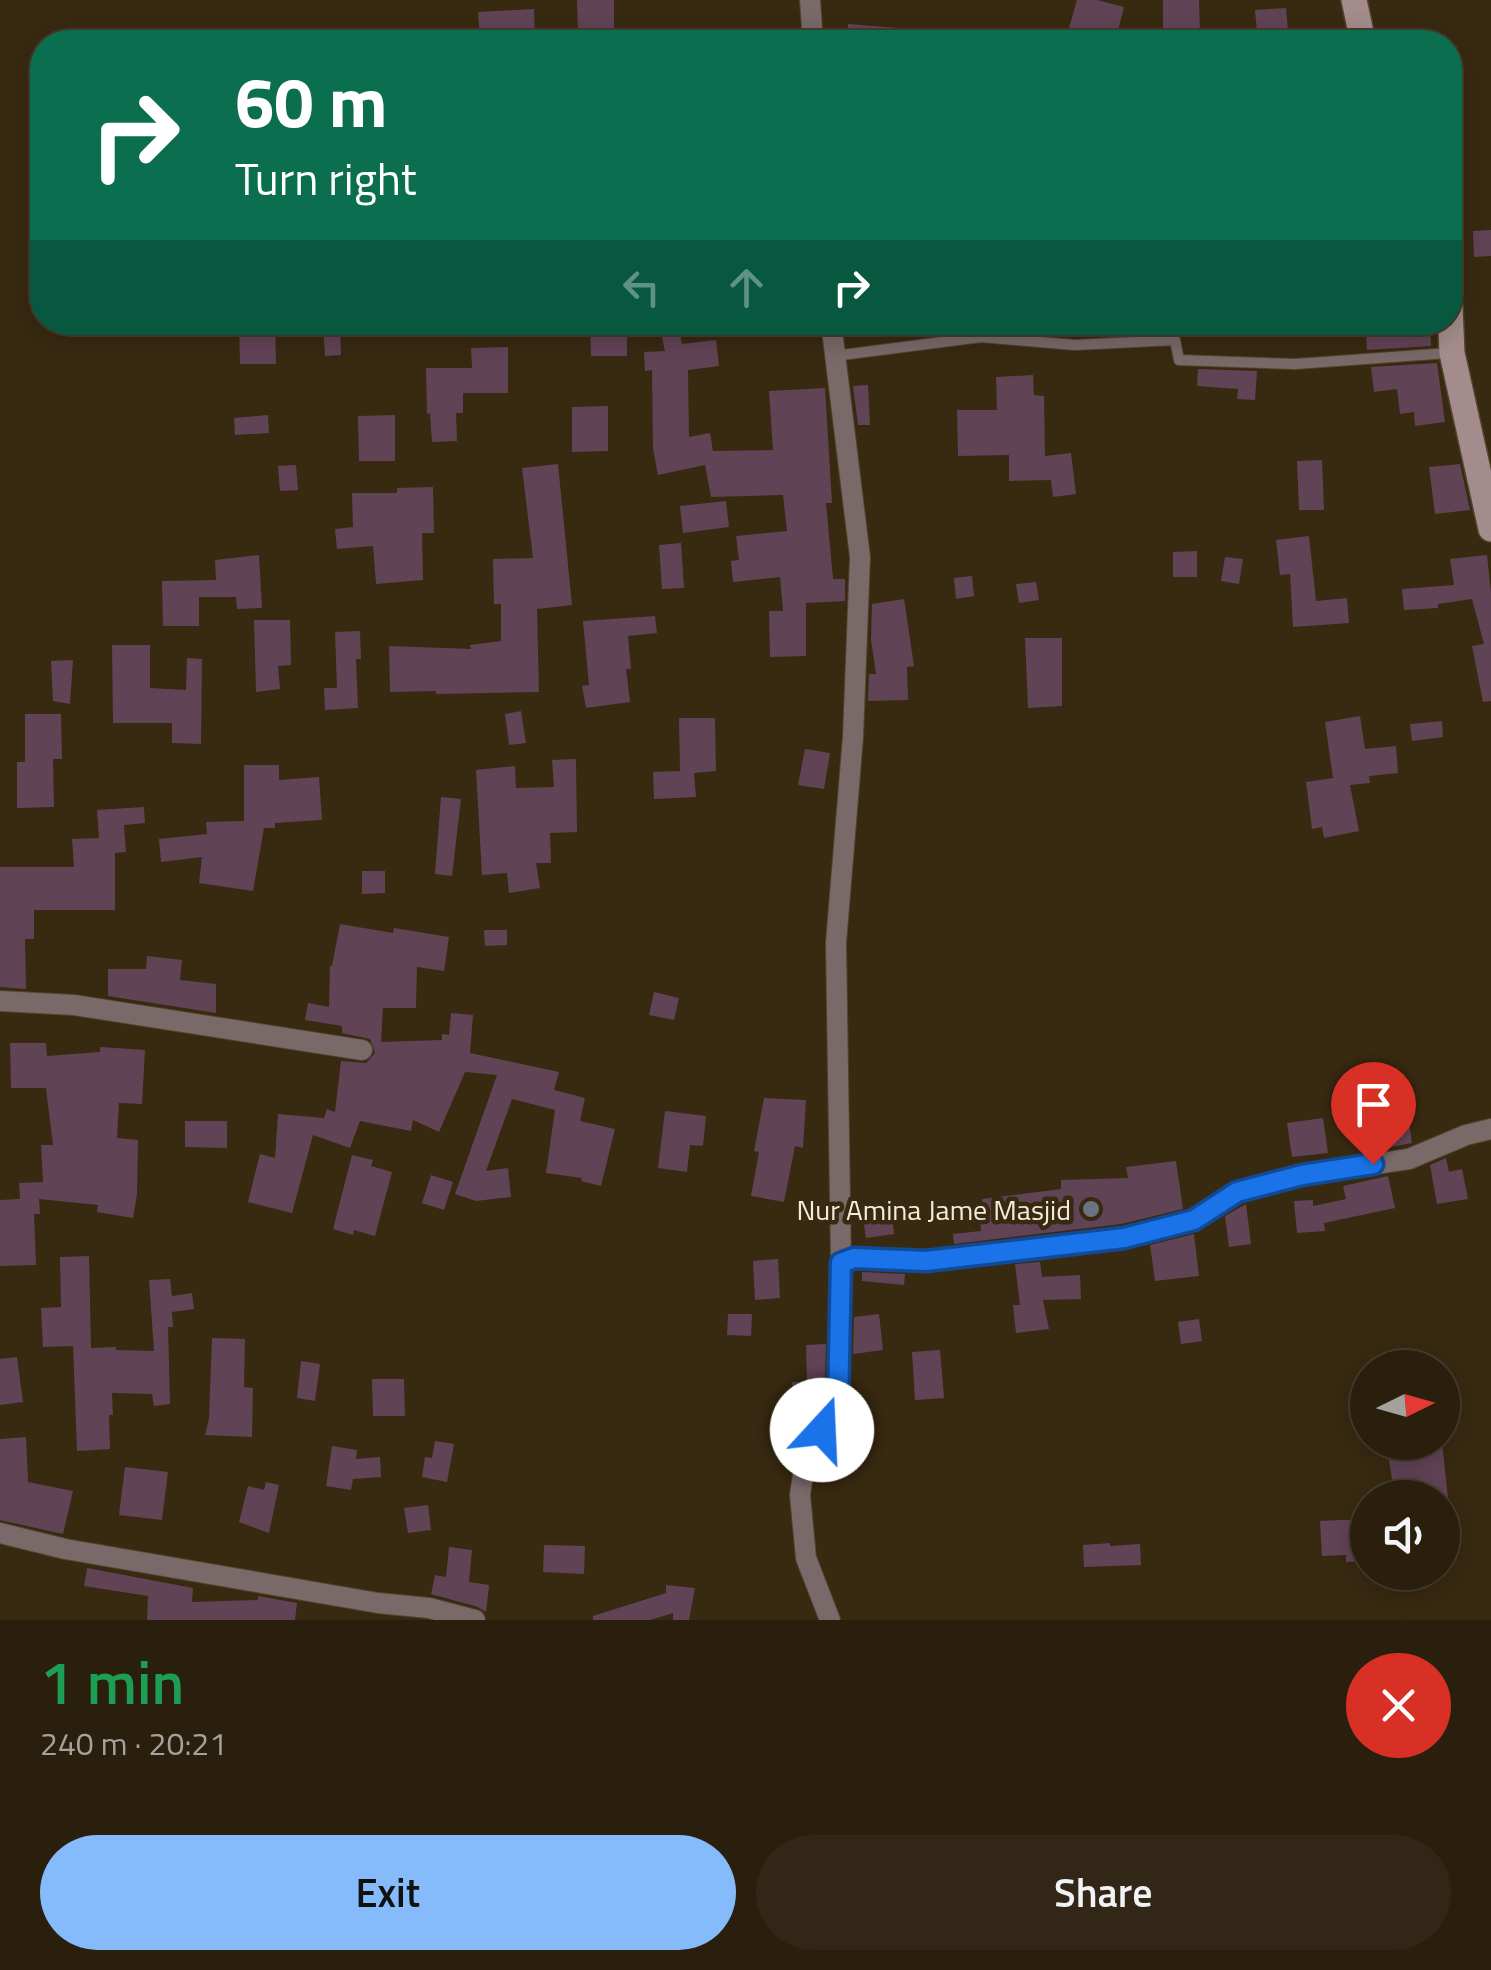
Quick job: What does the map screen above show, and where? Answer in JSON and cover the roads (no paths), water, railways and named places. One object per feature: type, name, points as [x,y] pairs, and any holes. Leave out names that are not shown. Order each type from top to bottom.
[{"type":"main road","points":[[1354,0],[1360,30]]},
{"type":"main road","points":[[1451,335],[1491,529]]},
{"type":"street","points":[[810,0],[811,30]]},
{"type":"street","points":[[830,1620],[806,1558],[800,1495],[806,1454],[838,1406],[841,1263],[836,942],[853,737],[860,558],[832,335]]},
{"type":"street","points":[[0,1001],[74,1004],[362,1050]]},
{"type":"street","points":[[841,1263],[854,1258],[926,1261],[1124,1238],[1194,1220],[1237,1192],[1302,1175],[1408,1159],[1466,1134],[1491,1129]]},
{"type":"street","points":[[0,1533],[66,1549],[378,1603],[429,1608],[475,1620]]},
{"type":"lane","points":[[833,356],[981,338],[1075,344],[1174,340],[1179,360],[1294,364],[1452,353]]},
{"type":"place","name":"Nur Amina Jame Masjid","points":[[1091,1209]]}]
